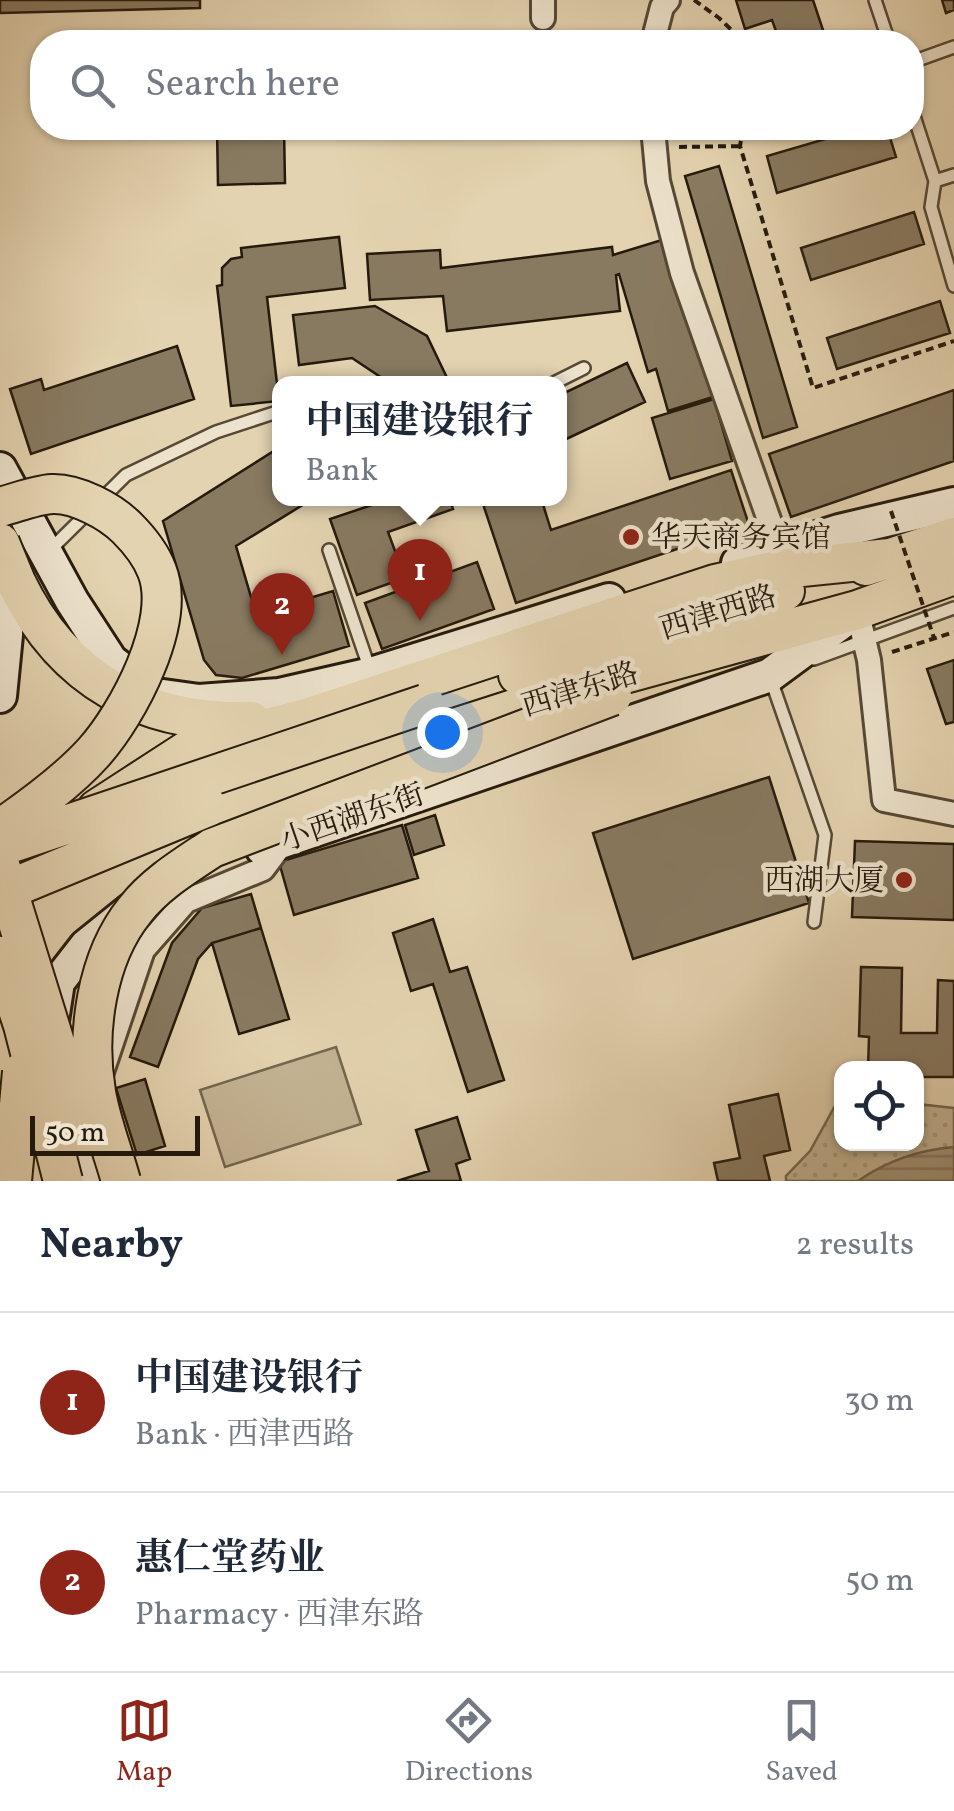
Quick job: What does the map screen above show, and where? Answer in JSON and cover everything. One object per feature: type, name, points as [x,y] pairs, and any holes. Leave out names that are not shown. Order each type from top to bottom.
[{"type":"main road","points":[[1,858],[119,720],[140,685],[156,638],[162,595],[158,572],[139,540],[117,518],[88,503],[54,494],[3,488]]},
{"type":"main road","name":"西津西路","points":[[1,858],[425,704],[954,538]]},
{"type":"main road","points":[[0,543],[33,566],[46,632],[72,664],[112,692],[168,714],[232,722],[304,720]]},
{"type":"main road","points":[[0,965],[17,897],[56,860],[98,808],[191,748],[304,720],[715,584],[782,569],[890,558]]},
{"type":"main road","points":[[121,1181],[96,1092],[92,1020],[111,952],[134,910],[170,876],[212,848],[611,687],[864,637],[954,575]]},
{"type":"main road","name":"西津东路","points":[[208,807],[611,687]]},
{"type":"main road","points":[[1,858],[208,807]]},
{"type":"main road","points":[[17,897],[208,807]]},
{"type":"main road","points":[[1,858],[76,1175]]},
{"type":"main road","points":[[0,956],[76,1175]]},
{"type":"main road","points":[[13,1181],[24,1024]]},
{"type":"street","points":[[656,30],[668,0]]},
{"type":"street","points":[[654,140],[658,181],[682,273],[780,551]]},
{"type":"street","points":[[3,488],[33,566],[111,661],[156,694],[199,701],[279,695],[371,674],[839,531],[954,504]]},
{"type":"street","points":[[0,696],[6,635],[3,488]]},
{"type":"street","points":[[864,637],[884,800],[954,814]]},
{"type":"street","name":"小西湖东街","points":[[76,1175],[47,1054],[58,982],[86,946],[147,897],[186,875],[770,676],[864,637]]},
{"type":"street","points":[[304,720],[371,674]]},
{"type":"street","points":[[0,812],[1,858],[47,1054]]},
{"type":"street","points":[[76,1175],[143,950],[186,902],[262,870],[285,840]]},
{"type":"street","points":[[0,1139],[13,1181]]},
{"type":"lane","points":[[874,0],[885,30]]},
{"type":"lane","points":[[924,58],[954,47]]},
{"type":"lane","points":[[922,140],[935,181],[931,208],[954,286]]},
{"type":"lane","points":[[935,181],[954,175]]},
{"type":"lane","points":[[567,376],[584,368]]},
{"type":"lane","points":[[33,566],[126,475],[216,432],[272,414]]},
{"type":"lane","points":[[329,550],[371,674]]},
{"type":"lane","points":[[864,637],[954,608]]},
{"type":"lane","points":[[770,676],[825,835],[814,922]]},
{"type":"path","points":[[694,0],[732,30]]},
{"type":"path","points":[[683,140],[740,146]]},
{"type":"path","points":[[741,140],[813,388],[954,341]]},
{"type":"path","points":[[892,511],[934,638]]},
{"type":"path","points":[[864,637],[934,638],[954,632]]},
{"type":"shaded area","points":[[336,1047],[361,1124],[225,1167],[200,1090]]},
{"type":"shaded area","points":[[924,1105],[954,1108],[954,1181],[786,1181],[786,1176],[810,1151],[834,1108],[834,1151],[924,1151]]},
{"type":"shaded area","points":[[954,1147],[954,1181],[858,1181],[904,1157]]},
{"type":"building","points":[[0,0],[200,0],[200,8],[0,13]]},
{"type":"building","points":[[736,0],[813,0],[823,30],[776,30],[772,20],[745,29]]},
{"type":"building","points":[[942,0],[954,0],[954,10],[946,13]]},
{"type":"building","points":[[217,140],[284,140],[285,183],[218,185]]},
{"type":"building","points":[[822,140],[891,140],[896,157],[777,193],[767,156]]},
{"type":"building","points":[[719,166],[797,427],[763,438],[685,176]]},
{"type":"building","points":[[914,212],[924,244],[811,280],[801,248]]},
{"type":"building","points":[[339,237],[345,288],[267,297],[276,376],[272,376],[272,402],[231,406],[217,286],[222,285],[222,268],[231,259],[242,257],[241,248]]},
{"type":"building","points":[[665,239],[713,397],[668,411],[656,369],[648,372],[619,274],[616,275],[620,311],[447,331],[443,296],[370,300],[367,254],[440,250],[441,268],[612,247],[613,255]]},
{"type":"building","points":[[940,301],[950,333],[837,369],[827,338]]},
{"type":"building","points":[[375,306],[427,336],[446,376],[379,376],[352,358],[299,365],[293,315]]},
{"type":"building","points":[[177,346],[194,399],[31,454],[10,389],[41,379],[44,390]]},
{"type":"building","points":[[627,363],[645,402],[567,439],[567,392]]},
{"type":"building","points":[[954,390],[954,461],[791,517],[769,454]]},
{"type":"building","points":[[714,399],[732,461],[670,479],[652,418]]},
{"type":"building","points":[[272,452],[272,506],[301,506],[236,546],[256,614],[333,591],[349,646],[242,678],[216,675],[204,660],[163,521]]},
{"type":"building","points":[[731,470],[749,525],[516,603],[484,506],[544,506],[551,530]]},
{"type":"building","points":[[369,506],[453,509],[388,532],[405,578],[357,595],[330,519]]},
{"type":"building","points":[[477,562],[494,609],[382,649],[365,603]]},
{"type":"building","points":[[954,660],[954,722],[946,724],[927,669]]},
{"type":"building","points":[[769,777],[809,903],[633,959],[593,833]]},
{"type":"building","points":[[435,815],[444,845],[414,855],[405,825]]},
{"type":"building","points":[[402,825],[418,878],[294,915],[279,862]]},
{"type":"building","name":"西湖大厦","points":[[855,841],[954,844],[954,920],[852,917]]},
{"type":"building","points":[[251,894],[261,928],[212,943],[198,959],[158,1067],[130,1057],[172,943],[202,908]]},
{"type":"building","points":[[433,919],[450,972],[467,967],[504,1080],[468,1092],[433,984],[411,991],[393,933]]},
{"type":"building","points":[[261,928],[289,1019],[239,1034],[212,943]]},
{"type":"building","points":[[861,967],[902,968],[901,1033],[937,1033],[938,980],[954,981],[954,1077],[924,1077],[924,1061],[868,1061],[869,1037],[859,1036]]},
{"type":"building","points":[[145,1079],[165,1146],[137,1155],[116,1088]]},
{"type":"building","points":[[778,1094],[790,1150],[764,1156],[770,1181],[718,1181],[714,1163],[740,1158],[729,1105]]},
{"type":"building","points":[[457,1117],[470,1159],[456,1164],[461,1181],[397,1181],[429,1171],[416,1130]]},
{"type":"place","name":"华天商务宾馆","points":[[631,537]]},
{"type":"place","name":"中国建设银行","points":[[420,621]]},
{"type":"place","name":"惠仁堂药业","points":[[282,655]]},
{"type":"place","name":"西湖大厦","points":[[904,880]]}]
